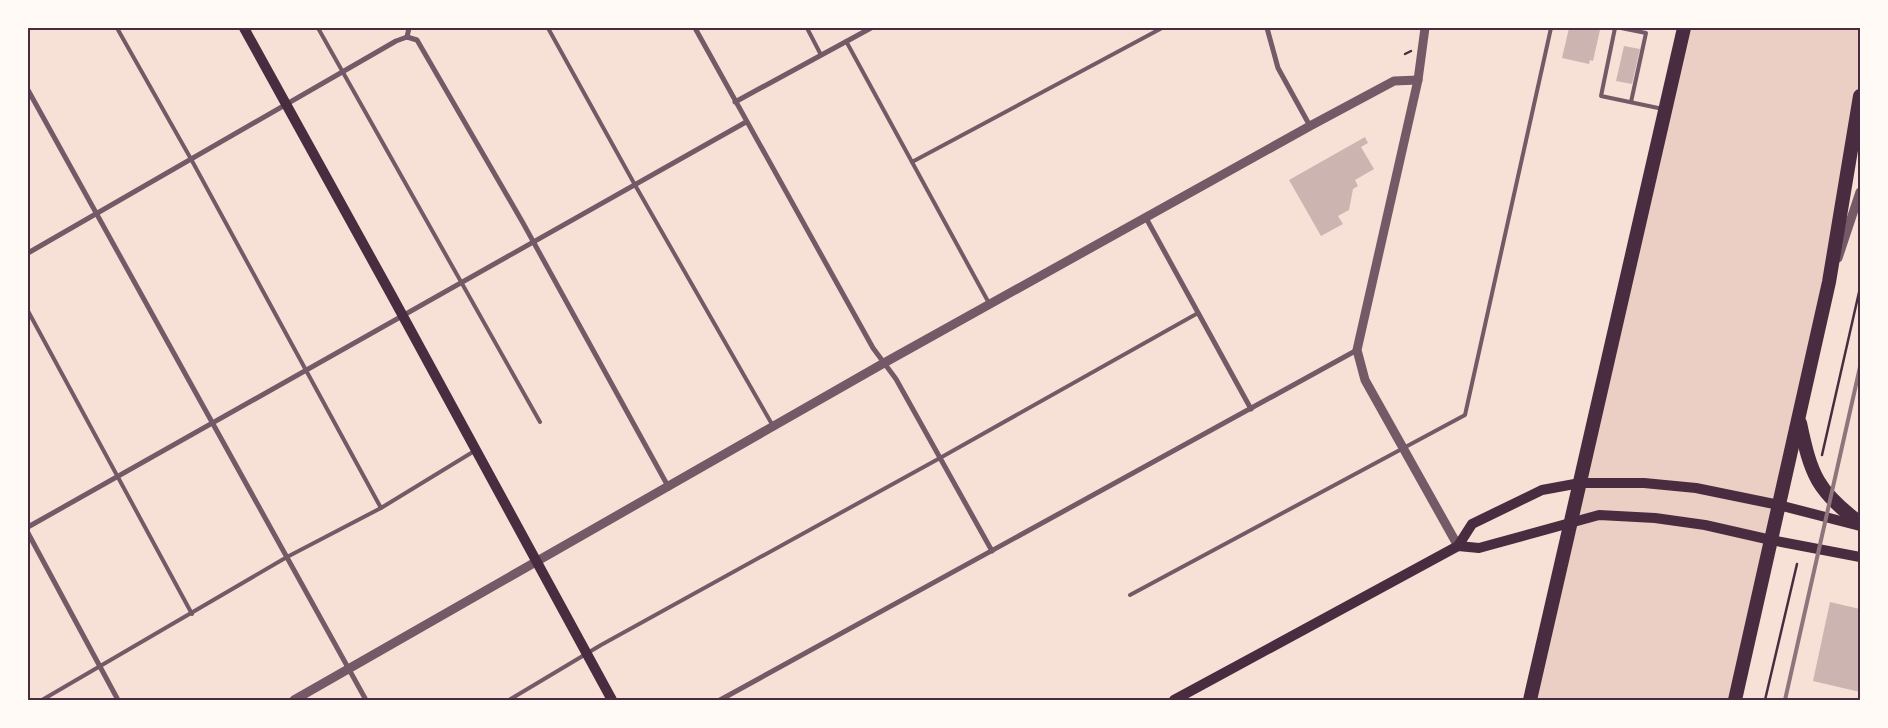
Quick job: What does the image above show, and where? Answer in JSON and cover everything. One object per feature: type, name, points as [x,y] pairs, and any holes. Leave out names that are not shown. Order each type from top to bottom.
[{"type":"highway","points":[[1530,700],[1684,28]]},
{"type":"highway","points":[[1735,700],[1829,282],[1860,96]]},
{"type":"highway","points":[[1799,417],[1808,461],[1817,480],[1839,508],[1860,524]]},
{"type":"main road","points":[[244,28],[403,315],[612,700]]},
{"type":"main road","points":[[1174,700],[1458,546],[1472,524],[1542,490],[1580,482],[1671,485],[1779,504],[1860,524]]},
{"type":"main road","points":[[1458,546],[1479,548],[1599,515],[1655,518],[1705,525],[1860,557]]},
{"type":"street","points":[[407,37],[409,28]]},
{"type":"street","points":[[695,28],[873,348],[896,379],[992,551]]},
{"type":"street","points":[[735,102],[871,28]]},
{"type":"street","points":[[1267,28],[1278,68],[1310,126]]},
{"type":"street","points":[[1425,28],[1418,80],[1357,350],[1365,380],[1458,546]]},
{"type":"street","points":[[28,252],[396,41],[407,37],[417,40],[533,242],[668,488]]},
{"type":"street","points":[[294,700],[884,364],[1310,126],[1393,81],[1418,80]]},
{"type":"street","points":[[28,90],[366,700]]},
{"type":"street","points":[[28,527],[117,475],[746,122]]},
{"type":"street","points":[[1829,282],[1860,192]]},
{"type":"street","points":[[1146,218],[1251,409]]},
{"type":"street","points":[[720,700],[1357,350]]},
{"type":"street","points":[[28,533],[118,700]]},
{"type":"lane","points":[[117,28],[191,159],[381,508]]},
{"type":"lane","points":[[318,28],[540,422]]},
{"type":"lane","points":[[548,28],[774,427]]},
{"type":"lane","points":[[807,28],[821,55]]},
{"type":"lane","points":[[912,162],[1162,28]]},
{"type":"lane","points":[[1130,595],[1465,414],[1551,28]]},
{"type":"lane","points":[[1614,28],[1601,96],[1665,109]]},
{"type":"lane","points":[[1621,28],[1646,33],[1631,102]]},
{"type":"lane","points":[[846,41],[990,305]]},
{"type":"lane","points":[[28,311],[192,614]]},
{"type":"lane","points":[[509,700],[586,654],[1198,313]]},
{"type":"lane","points":[[42,700],[100,668],[287,557],[381,508],[476,450]]},
{"type":"path","points":[[1822,459],[1860,288]]},
{"type":"path","points":[[1765,700],[1797,564]]},
{"type":"shaded area","points":[[1684,28],[1860,28],[1859,104],[1735,700],[1530,700]]},
{"type":"building","points":[[1569,28],[1597,28],[1597,30],[1600,30],[1593,61],[1590,60],[1589,64],[1562,58]]},
{"type":"building","points":[[1624,46],[1640,49],[1632,84],[1616,81]]},
{"type":"building","points":[[1365,137],[1368,143],[1361,147],[1374,169],[1355,180],[1358,186],[1353,189],[1349,210],[1338,216],[1343,224],[1321,236],[1289,180]]},
{"type":"building","points":[[1830,602],[1860,609],[1860,692],[1813,681]]},
{"type":"railway","points":[[1785,700],[1860,367]]}]
